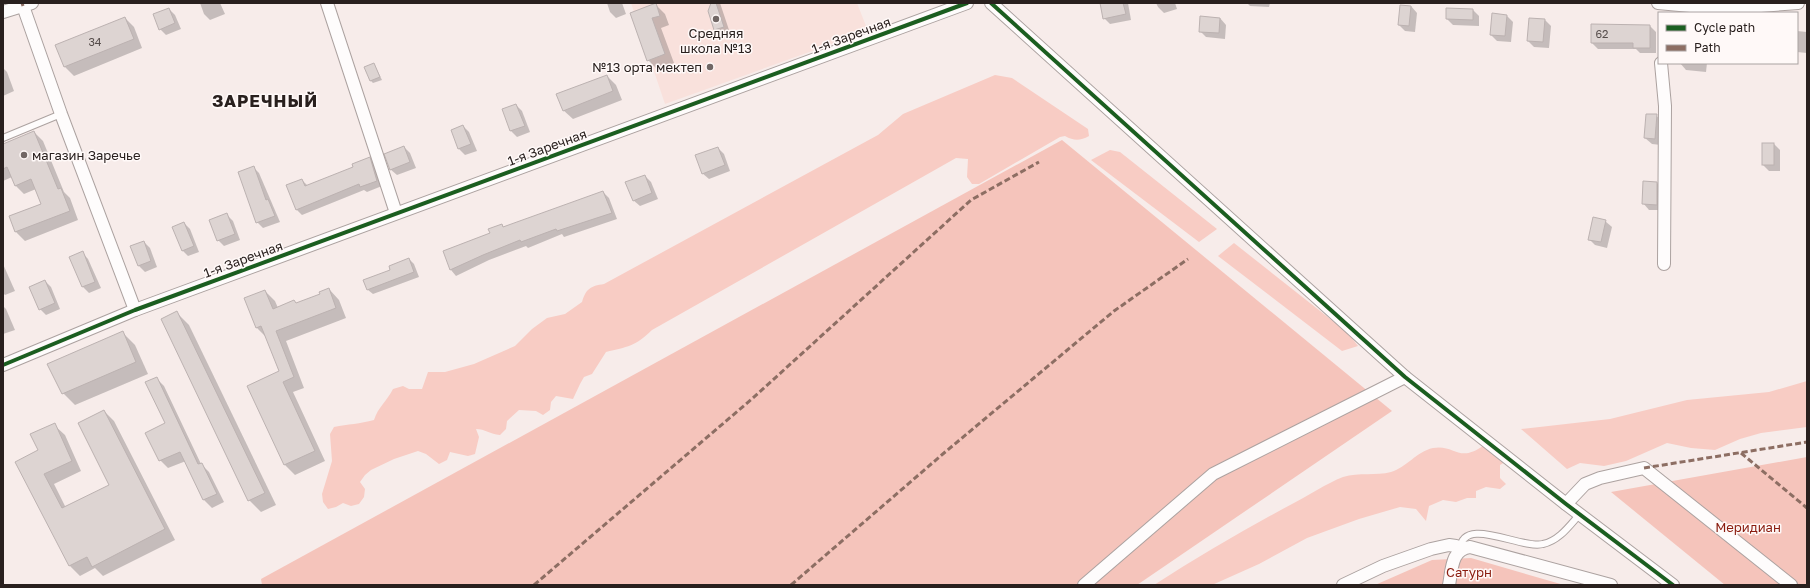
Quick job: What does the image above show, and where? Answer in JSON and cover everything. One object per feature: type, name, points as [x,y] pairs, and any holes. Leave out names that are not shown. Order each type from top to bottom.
[{"type":"street","points":[[327,3],[396,213]]},
{"type":"street","name":"1-я Заречная","points":[[3,365],[135,310],[966,3]]},
{"type":"street","points":[[991,3],[1405,377],[1566,504],[1673,585]]},
{"type":"street","points":[[1662,7],[1723,10],[1798,3]]},
{"type":"street","points":[[3,12],[27,4],[61,114],[135,310]]},
{"type":"street","points":[[1661,64],[1665,106],[1664,264]]},
{"type":"street","points":[[1084,585],[1213,474],[1405,377]]},
{"type":"street","points":[[1566,504],[1585,484],[1600,478],[1644,468],[1791,585]]},
{"type":"street","points":[[1343,585],[1383,566],[1430,549],[1449,545],[1456,546],[1460,550]]},
{"type":"street","points":[[1449,585],[1454,561],[1460,550],[1462,548],[1470,547],[1611,585]]},
{"type":"lane","points":[[3,138],[61,114]]},
{"type":"lane","points":[[1460,550],[1460,543],[1465,536],[1473,533],[1492,535],[1523,544],[1543,545],[1561,535],[1580,514]]},
{"type":"shaded area","name":"№13 орта мектеп","points":[[631,3],[857,3],[868,31],[665,104]]},
{"type":"shaded area","points":[[995,75],[1012,78],[1088,129],[1089,136],[1077,140],[1065,136],[1060,137],[979,184],[972,184],[967,177],[968,159],[956,158],[652,330],[636,343],[606,352],[592,374],[584,377],[573,399],[556,396],[551,402],[550,410],[543,415],[536,411],[519,410],[507,421],[506,429],[500,435],[476,429],[479,437],[475,454],[468,456],[450,452],[447,460],[439,464],[426,454],[418,451],[394,459],[371,470],[365,475],[360,482],[365,489],[364,497],[359,504],[351,506],[343,503],[328,509],[323,502],[322,494],[332,461],[330,434],[334,427],[374,420],[378,411],[393,389],[403,386],[409,389],[422,389],[428,372],[445,372],[474,364],[515,346],[532,329],[547,318],[565,314],[582,302],[587,291],[592,287],[604,284],[878,135],[903,114]]},
{"type":"shaded area","points":[[1110,150],[1120,152],[1217,229],[1199,242],[1091,160]]},
{"type":"shaded area","points":[[1234,243],[1348,333],[1358,346],[1342,351],[1218,256]]},
{"type":"shaded area","points":[[1807,381],[1807,427],[1761,433],[1740,439],[1715,450],[1691,448],[1667,443],[1626,461],[1604,466],[1580,463],[1567,469],[1521,429],[1610,419],[1687,400],[1769,392]]},
{"type":"shaded area","points":[[1484,445],[1505,462],[1500,465],[1500,478],[1506,484],[1500,489],[1486,487],[1476,491],[1476,498],[1467,498],[1456,502],[1443,500],[1429,506],[1426,521],[1416,509],[1400,507],[1359,519],[1307,538],[1259,564],[1212,585],[1154,585],[1240,533],[1343,477],[1391,472],[1402,467],[1427,450],[1433,448],[1469,453]]},
{"type":"green space","points":[[1062,140],[1392,411],[1137,585],[262,585],[261,579]]},
{"type":"green space","name":"Меридиан","points":[[1807,457],[1807,585],[1725,585],[1611,492]]},
{"type":"green space","name":"Сатурн","points":[[1471,558],[1564,585],[1375,585],[1432,560]]},
{"type":"building","points":[[656,3],[660,16],[652,18],[665,54],[647,61],[630,13]]},
{"type":"building","name":"Средняя школа №13","points":[[711,3],[716,3],[724,27],[714,30],[708,11]]},
{"type":"building","points":[[1100,3],[1123,3],[1126,14],[1103,19]]},
{"type":"building","points":[[1400,5],[1411,6],[1409,26],[1398,25]]},
{"type":"building","points":[[169,8],[175,23],[159,30],[153,14]]},
{"type":"building","points":[[1446,8],[1473,9],[1473,20],[1446,19]]},
{"type":"building","points":[[1492,13],[1507,15],[1505,36],[1490,35]]},
{"type":"building","points":[[1200,16],[1220,18],[1219,33],[1199,32]]},
{"type":"building","points":[[125,17],[134,39],[64,67],[55,45]]},
{"type":"building","points":[[1529,18],[1545,19],[1543,42],[1527,41]]},
{"type":"building","points":[[1591,24],[1650,25],[1650,48],[1633,48],[1633,43],[1591,43]]},
{"type":"building","points":[[374,63],[380,77],[370,81],[364,67]]},
{"type":"building","points":[[607,75],[613,91],[563,111],[556,94]]},
{"type":"building","points":[[516,104],[525,126],[510,131],[502,109]]},
{"type":"building","points":[[1646,114],[1657,114],[1655,139],[1644,138]]},
{"type":"building","points":[[463,125],[471,144],[458,149],[451,130]]},
{"type":"building","points":[[34,131],[58,189],[61,188],[70,211],[15,232],[9,216],[41,204],[31,179],[15,186],[7,167],[3,169],[3,144]]},
{"type":"building","points":[[1762,143],[1774,143],[1774,165],[1762,165]]},
{"type":"building","points":[[404,146],[410,162],[390,170],[384,154]]},
{"type":"building","points":[[718,147],[725,165],[702,174],[695,155]]},
{"type":"building","points":[[370,157],[377,181],[360,187],[359,184],[296,210],[286,185],[302,179],[305,186],[353,167],[352,164]]},
{"type":"building","points":[[254,166],[266,200],[268,199],[275,216],[256,223],[238,172]]},
{"type":"building","points":[[645,175],[652,193],[633,201],[625,182]]},
{"type":"building","points":[[1643,181],[1657,182],[1657,205],[1642,204]]},
{"type":"building","points":[[603,191],[612,213],[557,231],[556,229],[521,242],[520,240],[450,270],[443,251],[490,233],[488,229],[502,224],[503,227]]},
{"type":"building","points":[[227,213],[235,234],[217,241],[209,220]]},
{"type":"building","points":[[1593,217],[1606,220],[1601,242],[1588,240]]},
{"type":"building","points":[[184,222],[194,246],[182,251],[172,227]]},
{"type":"building","points":[[144,241],[151,261],[138,266],[130,246]]},
{"type":"building","points":[[83,251],[95,282],[82,287],[69,257]]},
{"type":"building","points":[[409,258],[414,272],[367,290],[363,280],[390,270],[389,266]]},
{"type":"building","points":[[45,280],[55,303],[39,310],[29,287]]},
{"type":"building","points":[[329,288],[336,308],[276,331],[294,377],[283,382],[315,451],[284,465],[247,386],[279,371],[261,326],[256,328],[244,298],[265,290],[273,309],[294,300],[296,303],[320,294],[319,292]]},
{"type":"building","points":[[177,311],[265,493],[248,501],[161,319]]},
{"type":"building","points":[[123,331],[136,362],[62,394],[47,364]]},
{"type":"building","points":[[157,377],[198,464],[202,463],[217,494],[203,500],[180,452],[159,461],[145,433],[165,423],[145,382]]},
{"type":"building","points":[[104,410],[165,529],[92,567],[87,557],[69,566],[15,462],[38,450],[30,434],[55,423],[72,461],[44,474],[62,508],[109,485],[78,423]]},
{"type":"marked path","points":[[534,585],[753,398],[971,200],[1039,162]]},
{"type":"marked path","points":[[791,585],[944,453],[1114,311],[1188,259]]},
{"type":"marked path","points":[[1644,468],[1807,442]]},
{"type":"marked path","points":[[1741,453],[1807,508]]},
{"type":"cycle path","points":[[3,365],[135,310],[967,3]]},
{"type":"cycle path","points":[[991,3],[1405,377],[1566,504],[1673,585]]},
{"type":"place","name":"Средняя школа №13","points":[[716,19]]},
{"type":"place","name":"№13 орта мектеп","points":[[710,67]]},
{"type":"place","name":"магазин Заречье","points":[[24,155]]},
{"type":"district","name":"ЗАРЕЧНЫЙ","points":[[265,101]]}]
